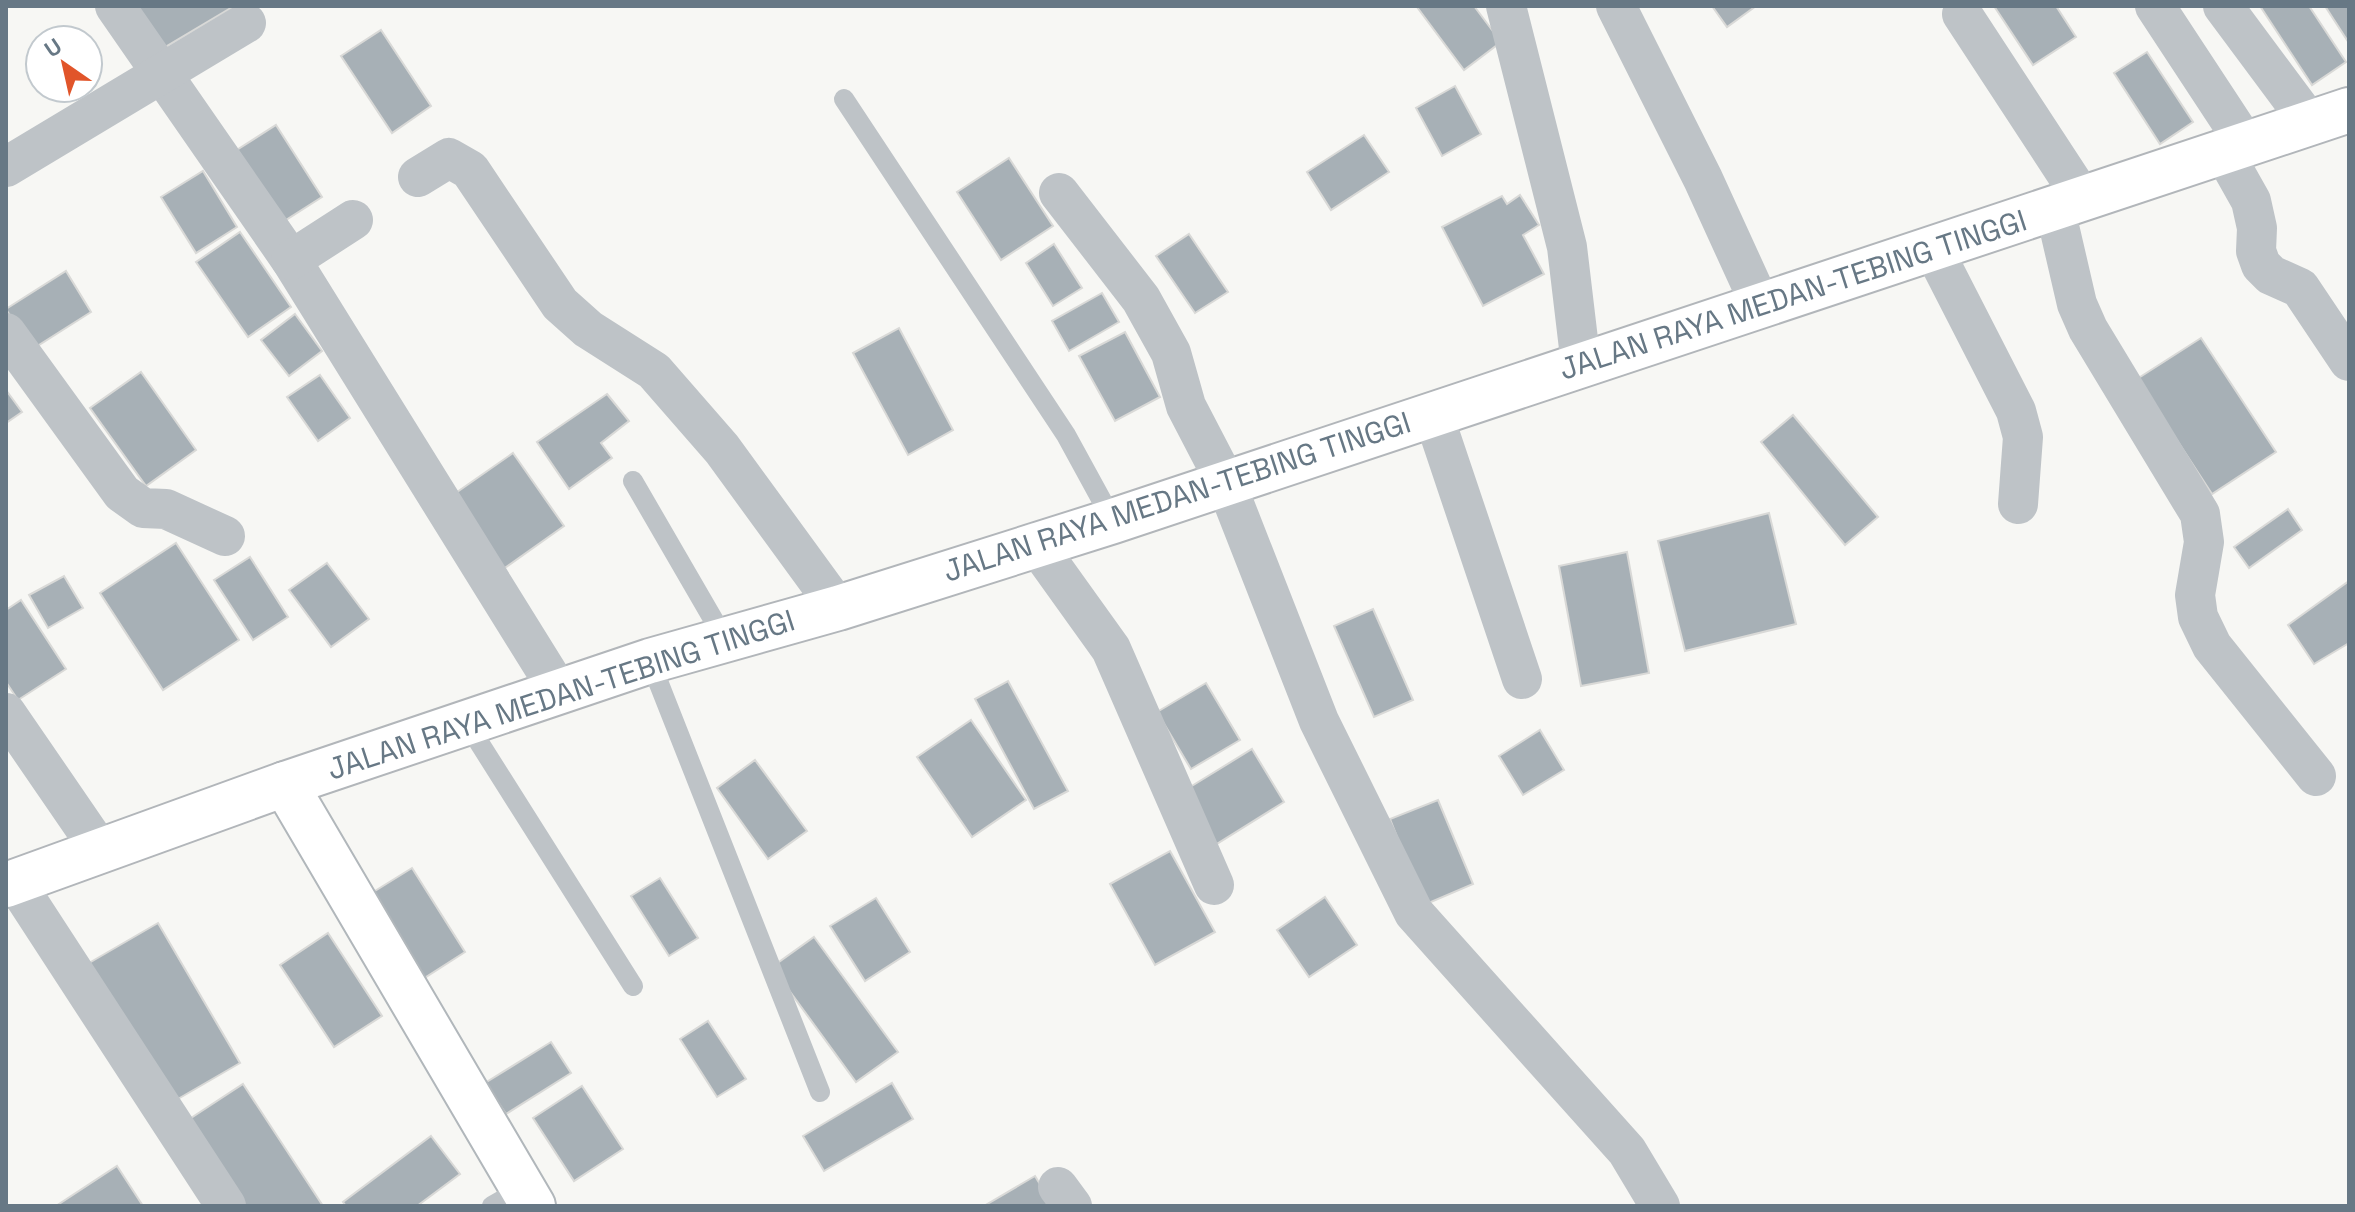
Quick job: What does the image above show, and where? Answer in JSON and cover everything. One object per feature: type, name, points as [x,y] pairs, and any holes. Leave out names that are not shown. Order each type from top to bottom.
[{"type":"main road","name":"JALAN RAYA MEDAN-TEBING TINGGI","points":[[10,883],[285,784],[468,725],[650,661],[838,608],[1035,543],[1113,521],[1225,481],[2330,116]]},
{"type":"main road","points":[[285,784],[515,1200]]},
{"type":"street","points":[[115,6],[291,260],[560,693]]},
{"type":"street","points":[[1506,6],[1567,247],[1581,365]]},
{"type":"street","points":[[1616,6],[1703,179],[1761,306]]},
{"type":"street","points":[[2155,6],[2236,149],[2257,228],[2256,251],[2261,265],[2271,275],[2300,288],[2349,361]]},
{"type":"street","points":[[2223,6],[2330,116]]},
{"type":"street","points":[[1962,14],[2069,204],[2077,304],[2088,329],[2200,514],[2204,542],[2195,595],[2198,617],[2212,646],[2316,776]]},
{"type":"street","points":[[6,167],[246,23]]},
{"type":"street","points":[[418,177],[449,158],[470,170],[560,304],[588,329],[654,371],[722,449],[838,608]]},
{"type":"street","points":[[1059,193],[1141,299],[1171,353],[1186,406],[1225,481],[1319,721],[1414,913],[1627,1151],[1660,1206]]},
{"type":"street","points":[[291,260],[353,220]]},
{"type":"street","points":[[1933,249],[2016,411],[2023,437],[2018,504]]},
{"type":"street","points":[[6,333],[122,493],[143,508],[166,509],[225,536]]},
{"type":"street","points":[[1433,414],[1522,679]]},
{"type":"street","points":[[1035,543],[1111,649],[1214,885]]},
{"type":"street","points":[[6,713],[100,850]]},
{"type":"street","points":[[10,883],[226,1206]]},
{"type":"lane","points":[[844,99],[1066,435],[1113,521]]},
{"type":"lane","points":[[633,481],[724,638]]},
{"type":"lane","points":[[650,661],[820,1092]]},
{"type":"lane","points":[[468,725],[633,986]]},
{"type":"building","points":[[129,6],[234,6],[155,53]]},
{"type":"building","points":[[1474,6],[1501,42],[1464,70],[1417,7]]},
{"type":"building","points":[[1712,6],[1756,6],[1727,27]]},
{"type":"building","points":[[1994,6],[2056,6],[2076,37],[2033,65]]},
{"type":"building","points":[[2260,6],[2309,6],[2346,62],[2312,85]]},
{"type":"building","points":[[2325,6],[2349,6],[2349,43]]},
{"type":"building","points":[[381,30],[431,106],[392,133],[341,56]]},
{"type":"building","points":[[2147,52],[2193,122],[2160,144],[2114,73]]},
{"type":"building","points":[[1455,86],[1481,134],[1442,156],[1416,108]]},
{"type":"building","points":[[276,125],[322,197],[278,225],[232,153]]},
{"type":"building","points":[[1364,135],[1389,172],[1331,210],[1307,172]]},
{"type":"building","points":[[1009,158],[1053,226],[1001,260],[957,192]]},
{"type":"building","points":[[203,171],[237,227],[196,253],[161,197]]},
{"type":"building","points":[[1520,195],[1539,225],[1523,235],[1544,274],[1483,306],[1442,227],[1502,196],[1507,204]]},
{"type":"building","points":[[240,232],[291,307],[248,337],[196,262]]},
{"type":"building","points":[[1189,234],[1228,292],[1195,313],[1156,256]]},
{"type":"building","points":[[1054,244],[1082,288],[1053,306],[1026,263]]},
{"type":"building","points":[[66,271],[91,312],[31,350],[6,309]]},
{"type":"building","points":[[1102,293],[1119,322],[1069,351],[1052,321]]},
{"type":"building","points":[[295,314],[322,351],[289,376],[261,340]]},
{"type":"building","points":[[899,328],[953,430],[908,455],[853,353]]},
{"type":"building","points":[[1125,332],[1160,397],[1115,421],[1079,356]]},
{"type":"building","points":[[2201,338],[2276,452],[2212,494],[2137,379]]},
{"type":"building","points":[[141,372],[196,450],[146,486],[90,408]]},
{"type":"building","points":[[320,375],[350,418],[318,441],[287,397]]},
{"type":"building","points":[[6,390],[22,412],[6,423]]},
{"type":"building","points":[[607,394],[629,421],[601,443],[612,458],[569,489],[537,442]]},
{"type":"building","points":[[1793,415],[1878,517],[1845,545],[1761,442]]},
{"type":"building","points":[[513,453],[564,526],[502,570],[450,497]]},
{"type":"building","points":[[2288,509],[2302,530],[2249,568],[2234,547]]},
{"type":"building","points":[[1769,513],[1796,624],[1685,651],[1658,541]]},
{"type":"building","points":[[176,543],[239,640],[163,690],[100,593]]},
{"type":"building","points":[[1627,552],[1649,673],[1581,686],[1559,566]]},
{"type":"building","points":[[250,557],[288,617],[253,640],[214,580]]},
{"type":"building","points":[[327,563],[369,619],[331,647],[289,590]]},
{"type":"building","points":[[64,576],[83,608],[48,628],[29,595]]},
{"type":"building","points":[[2349,581],[2349,643],[2314,664],[2288,625]]},
{"type":"building","points":[[21,600],[66,669],[18,700],[6,682],[6,610]]},
{"type":"building","points":[[1373,609],[1413,700],[1374,717],[1334,626]]},
{"type":"building","points":[[1008,681],[1068,791],[1034,809],[975,699]]},
{"type":"building","points":[[1206,683],[1240,740],[1191,769],[1157,712]]},
{"type":"building","points":[[971,720],[1026,800],[972,837],[917,757]]},
{"type":"building","points":[[1540,730],[1564,770],[1523,795],[1499,756]]},
{"type":"building","points":[[1252,749],[1284,802],[1215,845],[1182,792]]},
{"type":"building","points":[[755,760],[807,831],[768,859],[717,788]]},
{"type":"building","points":[[1438,800],[1473,884],[1424,905],[1390,819]]},
{"type":"building","points":[[1170,851],[1215,932],[1155,965],[1110,884]]},
{"type":"building","points":[[412,868],[465,952],[415,984],[362,899]]},
{"type":"building","points":[[660,878],[698,938],[669,956],[631,896]]},
{"type":"building","points":[[1325,897],[1357,945],[1309,977],[1277,930]]},
{"type":"building","points":[[876,898],[910,952],[865,981],[830,926]]},
{"type":"building","points":[[158,923],[240,1063],[171,1103],[89,963]]},
{"type":"building","points":[[328,933],[382,1016],[334,1047],[280,965]]},
{"type":"building","points":[[814,937],[898,1052],[856,1082],[772,967]]},
{"type":"building","points":[[708,1021],[746,1079],[717,1097],[680,1039]]},
{"type":"building","points":[[551,1042],[571,1073],[506,1114],[485,1083]]},
{"type":"building","points":[[892,1083],[913,1119],[824,1171],[803,1136]]},
{"type":"building","points":[[243,1084],[323,1206],[245,1206],[188,1120]]},
{"type":"building","points":[[582,1086],[623,1149],[574,1181],[533,1118]]},
{"type":"building","points":[[431,1136],[460,1174],[417,1206],[346,1206],[343,1202]]},
{"type":"building","points":[[117,1166],[143,1206],[56,1206]]},
{"type":"building","points":[[1035,1176],[1053,1206],[984,1206]]}]
